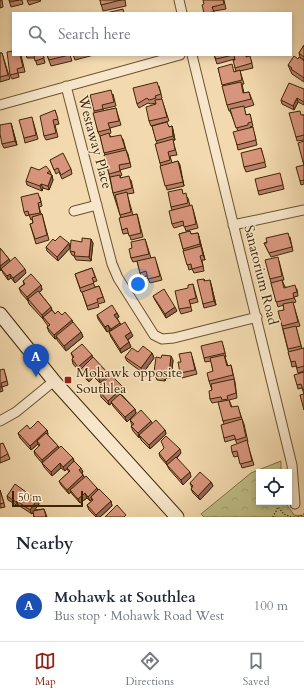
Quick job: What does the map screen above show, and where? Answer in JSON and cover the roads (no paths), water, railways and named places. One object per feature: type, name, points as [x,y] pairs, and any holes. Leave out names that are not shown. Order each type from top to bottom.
[{"type":"main road","points":[[0,314],[54,381],[177,517]]},
{"type":"street","points":[[179,0],[182,12]]},
{"type":"street","points":[[0,105],[176,56]]},
{"type":"street","name":"Sanatorium Road","points":[[192,56],[233,225],[257,316],[292,465],[295,504]]},
{"type":"street","name":"Westaway Place","points":[[66,86],[112,264],[118,278],[154,335],[162,339],[174,338],[257,316]]},
{"type":"street","name":"Westaway Place","points":[[74,211],[97,205]]},
{"type":"street","points":[[233,225],[304,210]]},
{"type":"street","points":[[0,421],[16,412],[54,381]]},
{"type":"place","name":"Mohawk at Southlea","points":[[36,377]]},
{"type":"place","name":"Mohawk opposite Southlea","points":[[68,380]]}]
